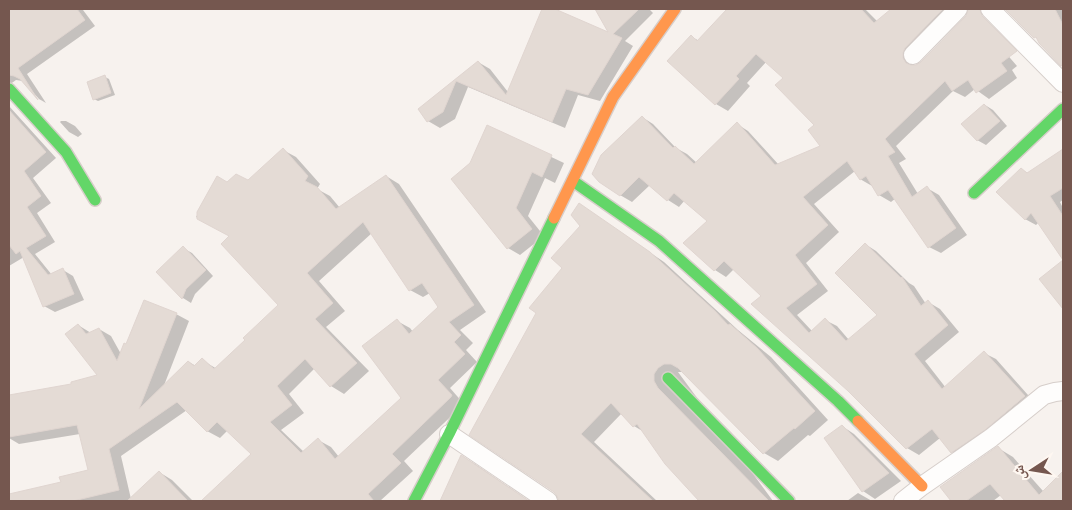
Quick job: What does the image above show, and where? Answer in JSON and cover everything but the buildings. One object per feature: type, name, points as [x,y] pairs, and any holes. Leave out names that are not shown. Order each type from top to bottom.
[{"type":"street","points":[[414,501],[449,434],[613,97],[675,9]]},
{"type":"street","points":[[913,55],[958,9]]},
{"type":"street","points":[[990,9],[1063,83]]},
{"type":"street","points":[[9,89],[66,152],[95,200]]},
{"type":"street","points":[[974,193],[1063,109]]},
{"type":"street","points":[[573,181],[659,241],[838,401],[922,486]]},
{"type":"street","points":[[668,378],[790,501]]},
{"type":"street","points":[[903,501],[991,438],[1044,395],[1063,391]]},
{"type":"street","points":[[449,434],[548,501]]},
{"type":"traffic: fast","points":[[9,89],[66,152],[95,200]]},
{"type":"traffic: fast","points":[[974,193],[1063,109]]},
{"type":"traffic: fast","points":[[573,181],[659,241],[858,421]]},
{"type":"traffic: fast","points":[[414,501],[449,434],[554,218]]},
{"type":"traffic: fast","points":[[668,378],[789,501]]},
{"type":"traffic: slow","points":[[554,218],[613,97],[675,9]]},
{"type":"traffic: slow","points":[[858,421],[922,486]]}]
